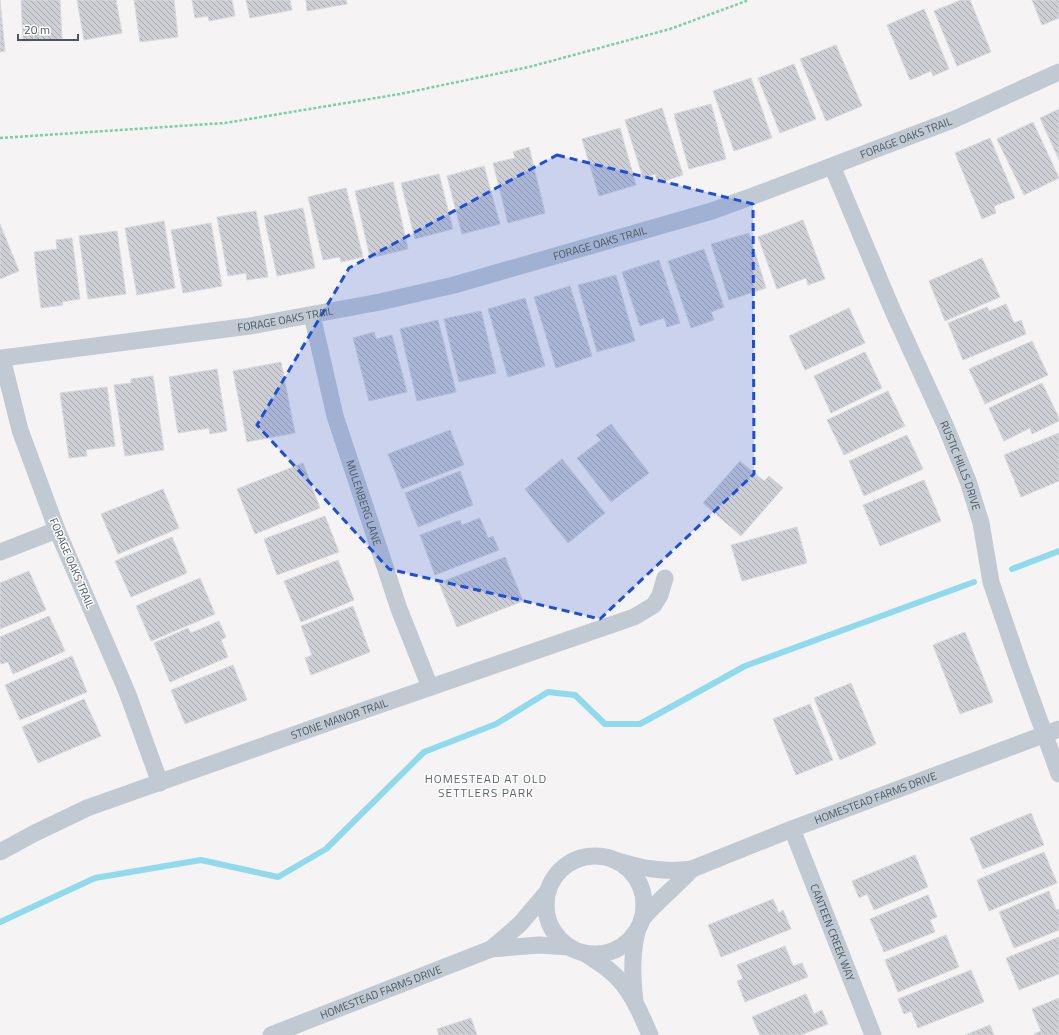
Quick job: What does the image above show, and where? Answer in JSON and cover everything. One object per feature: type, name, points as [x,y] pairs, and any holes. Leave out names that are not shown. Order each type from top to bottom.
[{"type":"street","name":"FORAGE OAKS TRAIL","points":[[160,783],[128,692],[57,530],[20,430],[2,358],[205,332],[312,315],[454,285],[712,211],[955,119],[1059,72]]},
{"type":"street","name":"RUSTIC HILLS DRIVE","points":[[832,166],[892,309],[946,427],[968,481],[981,522],[991,582],[1051,731],[1059,774]]},
{"type":"street","name":"MULENBERG LANE","points":[[312,315],[335,416],[399,609],[430,687]]},
{"type":"street","points":[[0,552],[57,530]]},
{"type":"street","name":"STONE MANOR TRAIL","points":[[0,852],[87,808],[634,617],[654,606],[660,596],[665,578]]},
{"type":"street","name":"HOMESTEAD FARMS DRIVE","points":[[491,949],[520,924],[548,891],[555,876],[567,864],[582,857],[599,856],[634,866],[661,870],[675,871],[692,869],[792,829],[1051,731]]},
{"type":"street","name":"CANTEEN CREEK WAY","points":[[792,829],[873,1035]]},
{"type":"street","name":"HOMESTEAD FARMS DRIVE","points":[[615,860],[629,869],[638,883],[644,899],[640,924]]},
{"type":"street","name":"HOMESTEAD FARMS DRIVE","points":[[271,1035],[491,949],[539,945],[599,955],[614,951],[628,943],[652,907],[680,883],[692,869]]},
{"type":"street","name":"HOMESTEAD FARMS DRIVE","points":[[548,891],[546,908],[549,923],[557,937],[576,950]]},
{"type":"street","points":[[635,1001],[632,980],[633,949],[640,924]]},
{"type":"street","points":[[576,950],[600,963],[612,972],[635,1001],[650,1035]]},
{"type":"path","points":[[0,138],[225,123],[400,94],[529,67],[656,33],[749,0]]},
{"type":"highlighted area","points":[[557,155],[753,204],[754,474],[600,619],[389,569],[257,425],[349,268]]},
{"type":"building","points":[[0,0],[5,51],[0,52]]},
{"type":"building","points":[[21,0],[60,0],[62,39],[23,41]]},
{"type":"building","points":[[77,0],[116,0],[122,33],[84,40]]},
{"type":"building","points":[[134,0],[174,0],[178,37],[140,42]]},
{"type":"building","points":[[192,0],[232,0],[235,16],[209,21],[208,16],[195,18]]},
{"type":"building","points":[[246,0],[290,0],[292,10],[250,18]]},
{"type":"building","points":[[306,0],[346,0],[347,4],[307,11]]},
{"type":"building","points":[[961,0],[970,0],[991,52],[957,66],[934,11]]},
{"type":"building","points":[[1032,0],[1059,0],[1059,18],[1042,25]]},
{"type":"building","points":[[924,9],[949,69],[933,76],[931,71],[910,80],[887,25]]},
{"type":"building","points":[[836,45],[862,106],[826,121],[800,59]]},
{"type":"building","points":[[794,64],[816,119],[780,133],[758,78]]},
{"type":"building","points":[[751,78],[772,138],[734,151],[713,91]]},
{"type":"building","points":[[711,104],[726,159],[689,169],[674,114]]},
{"type":"building","points":[[662,108],[683,175],[658,183],[655,174],[643,178],[625,120]]},
{"type":"building","points":[[1059,109],[1059,160],[1040,118]]},
{"type":"building","points":[[1033,122],[1059,178],[1024,195],[997,139]]},
{"type":"building","points":[[620,128],[636,185],[599,196],[582,139]]},
{"type":"building","points":[[990,138],[1015,198],[994,206],[996,213],[982,219],[955,153]]},
{"type":"building","points":[[529,147],[545,213],[508,223],[493,163],[515,158],[513,152]]},
{"type":"building","points":[[484,166],[500,224],[462,234],[447,176]]},
{"type":"building","points":[[439,174],[453,229],[415,239],[401,183]]},
{"type":"building","points":[[393,182],[408,249],[370,258],[355,191]]},
{"type":"building","points":[[346,188],[363,257],[341,262],[340,257],[323,260],[308,197]]},
{"type":"building","points":[[303,208],[315,268],[277,276],[264,216]]},
{"type":"building","points":[[256,211],[268,277],[247,280],[246,273],[228,276],[217,217]]},
{"type":"building","points":[[803,220],[825,279],[808,285],[806,278],[777,289],[758,237]]},
{"type":"building","points":[[164,221],[175,288],[137,295],[125,228]]},
{"type":"building","points":[[211,223],[222,286],[183,293],[171,230]]},
{"type":"building","points":[[0,224],[19,271],[0,279]]},
{"type":"building","points":[[117,231],[126,294],[88,299],[79,236]]},
{"type":"building","points":[[749,233],[766,288],[729,300],[711,244]]},
{"type":"building","points":[[72,238],[80,299],[62,302],[63,305],[41,308],[34,252],[57,249],[56,240]]},
{"type":"building","points":[[704,249],[724,307],[711,312],[714,320],[691,328],[668,261]]},
{"type":"building","points":[[982,258],[1000,297],[945,321],[929,281]]},
{"type":"building","points":[[659,260],[680,323],[667,327],[664,318],[640,326],[622,272]]},
{"type":"building","points":[[616,275],[635,341],[597,352],[578,285]]},
{"type":"building","points":[[570,286],[592,356],[556,368],[534,297]]},
{"type":"building","points":[[525,298],[545,366],[508,377],[488,309]]},
{"type":"building","points":[[1006,304],[1014,323],[1021,320],[1026,334],[963,360],[948,323],[987,307],[989,311]]},
{"type":"building","points":[[849,308],[865,343],[805,370],[789,336]]},
{"type":"building","points":[[481,311],[496,373],[459,382],[444,319]]},
{"type":"building","points":[[438,320],[456,392],[417,401],[400,329]]},
{"type":"building","points":[[374,332],[376,339],[392,335],[407,392],[369,401],[353,338]]},
{"type":"building","points":[[1032,341],[1048,375],[985,404],[969,369]]},
{"type":"building","points":[[865,352],[882,388],[831,413],[814,376]]},
{"type":"building","points":[[281,362],[295,433],[247,442],[233,371]]},
{"type":"building","points":[[217,369],[227,431],[210,434],[209,428],[178,433],[169,377]]},
{"type":"building","points":[[153,376],[164,450],[125,456],[114,385],[131,383],[131,379]]},
{"type":"building","points":[[1042,383],[1059,418],[1059,421],[1032,434],[1030,428],[1004,441],[989,408]]},
{"type":"building","points":[[107,387],[115,446],[86,450],[87,456],[69,458],[60,393]]},
{"type":"building","points":[[888,391],[905,426],[844,455],[827,420]]},
{"type":"building","points":[[611,424],[649,473],[611,502],[577,458],[601,440],[596,435]]},
{"type":"building","points":[[450,430],[464,465],[402,489],[388,454]]},
{"type":"building","points":[[1059,433],[1059,481],[1021,497],[1004,455]]},
{"type":"building","points":[[907,435],[923,469],[864,496],[849,461]]},
{"type":"building","points":[[562,459],[605,513],[568,543],[525,489]]},
{"type":"building","points":[[740,461],[764,481],[769,476],[783,488],[741,536],[703,503]]},
{"type":"building","points":[[303,463],[320,508],[255,534],[237,489]]},
{"type":"building","points":[[460,471],[473,505],[418,527],[405,493]]},
{"type":"building","points":[[924,480],[941,521],[880,546],[863,505]]},
{"type":"building","points":[[163,489],[179,528],[118,554],[101,514]]},
{"type":"building","points":[[325,516],[339,552],[277,575],[264,539]]},
{"type":"building","points":[[480,518],[488,538],[493,536],[499,550],[435,575],[420,535],[460,520],[462,525]]},
{"type":"building","points":[[797,527],[807,563],[742,581],[731,545]]},
{"type":"building","points":[[172,537],[187,573],[131,597],[115,561]]},
{"type":"building","points":[[505,557],[523,601],[457,627],[439,583]]},
{"type":"building","points":[[338,560],[354,600],[301,622],[284,581]]},
{"type":"building","points":[[29,571],[46,610],[0,629],[0,583]]},
{"type":"building","points":[[200,578],[215,614],[151,641],[136,606]]},
{"type":"building","points":[[353,606],[370,652],[311,675],[305,658],[312,655],[301,626]]},
{"type":"building","points":[[49,616],[65,651],[13,674],[8,662],[1,664],[0,637]]},
{"type":"building","points":[[219,621],[226,637],[221,640],[228,657],[170,682],[154,643],[188,628],[191,633]]},
{"type":"building","points":[[965,632],[993,702],[960,714],[933,645]]},
{"type":"building","points":[[72,656],[87,692],[20,720],[5,685]]},
{"type":"building","points":[[233,665],[247,700],[185,724],[171,690]]},
{"type":"building","points":[[851,683],[876,744],[840,760],[814,698]]},
{"type":"building","points":[[84,699],[101,736],[38,763],[22,727]]},
{"type":"building","points":[[810,704],[833,760],[796,775],[773,719]]},
{"type":"building","points":[[1031,813],[1044,845],[983,869],[970,838]]},
{"type":"building","points":[[1044,852],[1057,883],[989,911],[977,880]]},
{"type":"building","points":[[915,855],[928,887],[874,910],[867,894],[859,898],[852,881]]},
{"type":"building","points":[[1049,891],[1056,910],[1059,909],[1059,930],[1014,948],[999,912]]},
{"type":"building","points":[[928,895],[937,917],[930,920],[935,932],[884,952],[870,919]]},
{"type":"building","points":[[773,899],[779,913],[783,910],[791,929],[721,957],[708,925]]},
{"type":"building","points":[[946,935],[959,967],[898,992],[885,960]]},
{"type":"building","points":[[1059,937],[1059,974],[1019,990],[1006,958]]},
{"type":"building","points":[[785,946],[793,966],[802,963],[808,977],[745,1002],[737,981],[743,979],[737,965]]},
{"type":"building","points":[[971,970],[984,1002],[918,1028],[911,1011],[904,1014],[898,999]]},
{"type":"building","points":[[806,994],[814,1014],[822,1010],[828,1024],[801,1035],[760,1035],[752,1017]]},
{"type":"building","points":[[1059,998],[1059,1035],[1034,1035],[1041,1031],[1032,1009]]},
{"type":"building","points":[[471,1018],[477,1035],[439,1035],[437,1029]]},
{"type":"building","points":[[990,1025],[994,1035],[965,1035]]},
{"type":"waterway","points":[[1012,569],[1059,551]]},
{"type":"waterway","points":[[0,922],[95,878],[201,860],[278,877],[326,849],[424,752],[496,724],[548,692],[575,695],[605,724],[640,724],[745,666],[974,582]]},
{"type":"district","name":"HOMESTEAD AT OLD SETTLERS PARK","points":[[486,786]]}]
